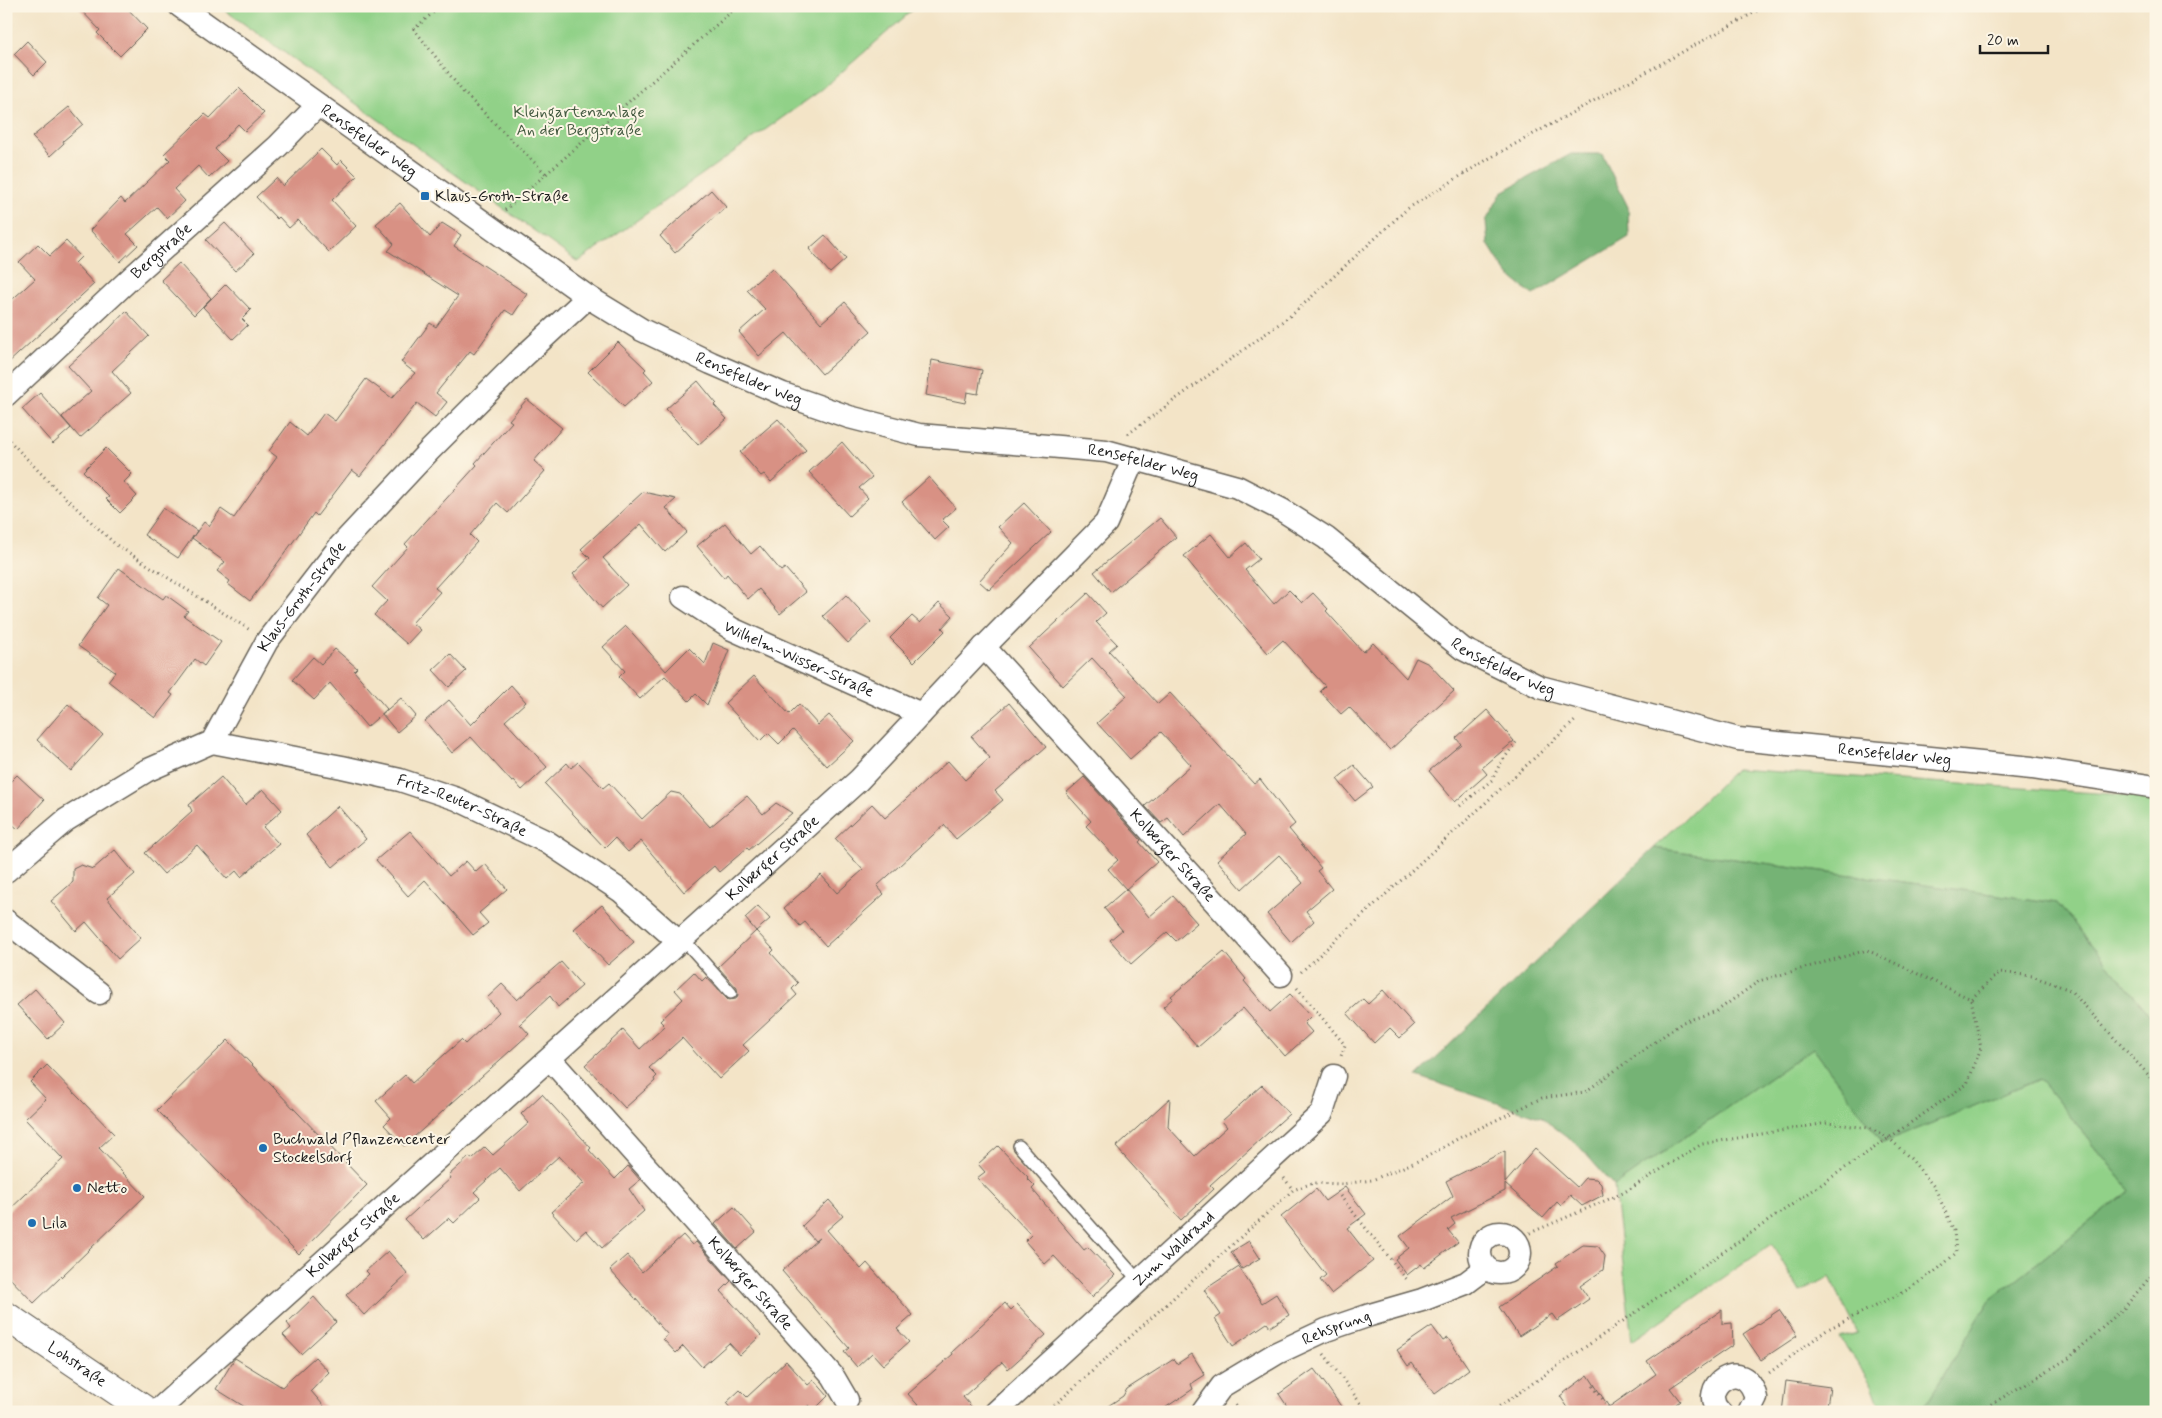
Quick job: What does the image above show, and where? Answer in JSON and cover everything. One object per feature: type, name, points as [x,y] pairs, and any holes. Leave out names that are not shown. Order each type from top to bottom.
[{"type":"main road","name":"Lohstraße","points":[[6,1316],[148,1412]]},
{"type":"street","name":"Rensefelder Weg","points":[[180,6],[588,297],[642,330],[711,363],[783,394],[849,417],[918,435],[1106,450],[1238,487],[1282,510],[1326,538],[1463,649],[1540,687],[1738,739],[2032,768],[2156,787]]},
{"type":"street","name":"Bergstraße","points":[[6,395],[132,277],[278,146],[318,105]]},
{"type":"street","name":"Klaus-Groth-Straße","points":[[212,742],[267,641],[341,545],[429,450],[523,357],[588,297]]},
{"type":"street","name":"Kolberger Straße","points":[[156,1412],[859,780],[984,647],[1106,523],[1134,458]]},
{"type":"street","name":"Wilhelm-Wisser-Straße","points":[[683,597],[732,629],[921,714]]},
{"type":"street","name":"Kolberger Straße","points":[[984,647],[1286,979]]},
{"type":"street","points":[[6,871],[66,820],[146,771],[212,742]]},
{"type":"street","name":"Fritz-Reuter-Straße","points":[[212,742],[400,780],[457,800],[547,842],[622,892],[681,940]]},
{"type":"street","points":[[6,921],[99,993]]},
{"type":"street","name":"Kolberger Straße","points":[[550,1059],[833,1376],[847,1400]]},
{"type":"street","name":"Zum Waldrand","points":[[996,1412],[1322,1113],[1334,1076]]},
{"type":"street","points":[[1496,1232],[1507,1233],[1516,1239],[1521,1254],[1515,1268],[1501,1274],[1486,1268],[1480,1259],[1480,1247],[1486,1238],[1496,1232]]},
{"type":"street","name":"Rehsprung","points":[[1203,1412],[1222,1386],[1277,1353],[1370,1314],[1422,1300],[1466,1283],[1486,1268]]},
{"type":"street","points":[[1717,1411],[1713,1399],[1715,1388],[1722,1379],[1733,1375],[1744,1378],[1753,1386],[1756,1398],[1749,1412]]},
{"type":"lane","points":[[681,940],[731,992]]},
{"type":"lane","points":[[1019,1146],[1139,1280]]},
{"type":"path","points":[[441,6],[414,29],[463,92],[546,174]]},
{"type":"path","points":[[488,225],[738,6]]},
{"type":"path","points":[[1106,450],[1294,312],[1407,209],[1488,159],[1766,6]]},
{"type":"path","points":[[6,437],[55,488],[115,544],[267,641]]},
{"type":"path","points":[[1334,1076],[1345,1045],[1299,989],[1286,979],[1596,702]]},
{"type":"path","points":[[1460,806],[1492,780],[1500,764],[1517,741]]},
{"type":"path","points":[[1047,1412],[1293,1190],[1313,1182],[1344,1184],[1372,1180],[1425,1158],[1459,1138],[1542,1098],[1586,1092],[1683,1022],[1717,1010],[1760,981],[1868,950],[1971,998]]},
{"type":"path","points":[[1971,998],[2000,972],[2032,976],[2070,990],[2156,1083]]},
{"type":"path","points":[[1491,1412],[1967,1084],[1981,1048],[1971,998]]},
{"type":"path","points":[[1516,1239],[1623,1193],[1702,1144],[1828,1123],[1869,1128],[1889,1138],[1911,1159],[1935,1188],[1954,1231],[1956,1253],[1937,1270],[1904,1292],[1828,1329],[1753,1386]]},
{"type":"path","points":[[1337,1192],[1422,1300]]},
{"type":"path","points":[[1978,1412],[2069,1358],[2124,1308],[2156,1270]]},
{"type":"path","points":[[1312,1337],[1367,1412]]},
{"type":"path","points":[[1593,1386],[1612,1412]]},
{"type":"green space","name":"Kleingartenanlage An der Bergstraße","points":[[219,6],[917,6],[820,91],[578,262]]},
{"type":"green space","points":[[1571,154],[1602,154],[1628,207],[1629,237],[1533,295],[1507,274],[1488,244],[1486,221],[1502,192]]},
{"type":"green space","points":[[1736,769],[2156,797],[2156,1026],[2146,1010],[2057,903],[1654,848]]},
{"type":"green space","points":[[1654,848],[2057,903],[2146,1010],[2156,1026],[2156,1412],[1921,1412],[1990,1300],[2130,1190],[2040,1079],[1883,1143],[1813,1048],[1614,1186],[1577,1144],[1542,1118],[1417,1076]]},
{"type":"green space","points":[[1813,1048],[1883,1143],[2040,1079],[2130,1190],[1990,1300],[1921,1412],[1882,1412],[1872,1385],[1840,1338],[1858,1333],[1830,1277],[1800,1292],[1772,1244],[1632,1341],[1614,1186]]},
{"type":"building","points":[[77,6],[125,6],[147,29],[120,56],[97,33],[100,30]]},
{"type":"building","points":[[27,41],[47,62],[34,75],[14,54]]},
{"type":"building","points":[[239,88],[264,113],[245,131],[238,124],[215,149],[227,161],[209,178],[198,166],[174,189],[185,201],[167,218],[157,207],[127,234],[138,245],[120,262],[90,230],[121,198],[125,203],[170,160],[164,154],[205,114],[210,118]]},
{"type":"building","points":[[69,107],[83,124],[63,141],[64,143],[50,156],[32,137]]},
{"type":"building","points":[[321,149],[337,165],[341,160],[357,176],[332,200],[356,226],[329,252],[298,220],[289,228],[279,217],[277,219],[256,197],[276,178],[283,186]]},
{"type":"building","points":[[711,190],[726,207],[675,253],[660,236]]},
{"type":"building","points":[[400,203],[430,237],[442,223],[461,235],[454,246],[527,294],[513,315],[505,310],[474,354],[470,351],[436,393],[447,402],[435,417],[417,403],[360,476],[352,470],[317,516],[314,513],[250,601],[228,584],[230,581],[217,571],[225,562],[192,538],[204,522],[209,526],[221,509],[234,518],[277,457],[269,451],[290,422],[307,436],[324,413],[335,421],[366,379],[392,398],[415,373],[401,362],[430,323],[436,327],[458,296],[388,251],[394,244],[376,224]]},
{"type":"building","points":[[225,223],[254,254],[235,271],[206,240]]},
{"type":"building","points":[[825,235],[846,259],[830,273],[809,249]]},
{"type":"building","points":[[66,241],[81,257],[75,263],[94,284],[6,365],[6,305],[35,279],[19,262],[38,244],[50,256]]},
{"type":"building","points":[[179,263],[211,298],[194,315],[161,280]]},
{"type":"building","points":[[772,268],[821,323],[845,302],[871,331],[822,374],[786,333],[759,356],[739,332],[765,309],[747,290]]},
{"type":"building","points":[[226,284],[251,310],[242,319],[248,325],[233,339],[203,307]]},
{"type":"building","points":[[126,311],[149,336],[112,371],[131,393],[80,438],[62,417],[91,391],[68,366]]},
{"type":"building","points":[[618,342],[646,369],[644,371],[653,381],[624,407],[588,372]]},
{"type":"building","points":[[932,360],[982,370],[978,394],[967,392],[965,403],[926,395]]},
{"type":"building","points":[[698,381],[716,403],[714,405],[727,419],[698,445],[666,409]]},
{"type":"building","points":[[40,393],[71,428],[53,444],[22,409]]},
{"type":"building","points":[[527,399],[562,428],[534,461],[545,471],[508,513],[497,503],[470,535],[477,542],[435,588],[440,592],[412,623],[420,630],[407,644],[374,615],[387,601],[372,587],[408,547],[405,544],[477,465],[475,463],[512,422],[509,420]]},
{"type":"building","points":[[778,419],[806,450],[771,482],[764,474],[761,476],[740,452]]},
{"type":"building","points":[[842,442],[872,477],[859,488],[868,498],[849,516],[809,472]]},
{"type":"building","points":[[106,448],[132,474],[124,482],[137,496],[120,513],[106,499],[109,497],[83,471]]},
{"type":"building","points":[[929,477],[956,508],[942,520],[949,527],[935,540],[902,502]]},
{"type":"building","points":[[643,492],[676,499],[666,508],[687,532],[665,552],[641,524],[603,558],[627,585],[602,608],[573,574],[590,558],[581,549]]},
{"type":"building","points":[[1024,503],[1051,532],[989,590],[979,581],[1013,543],[998,527]]},
{"type":"building","points":[[163,508],[197,531],[178,558],[144,535]]},
{"type":"building","points":[[1160,518],[1176,537],[1111,592],[1094,572]]},
{"type":"building","points":[[725,523],[751,554],[760,546],[781,571],[785,568],[806,592],[780,614],[759,589],[748,599],[727,574],[724,578],[697,546]]},
{"type":"building","points":[[1211,534],[1230,557],[1246,543],[1259,559],[1245,570],[1274,604],[1289,590],[1302,603],[1313,593],[1328,609],[1326,611],[1363,652],[1373,643],[1406,678],[1416,658],[1429,664],[1454,691],[1390,750],[1349,707],[1341,714],[1320,691],[1325,686],[1283,640],[1268,653],[1203,579],[1184,556]]},
{"type":"building","points":[[119,568],[163,599],[166,595],[188,611],[184,616],[221,642],[204,666],[195,659],[170,693],[173,695],[155,718],[108,681],[115,672],[78,646],[107,605],[98,598]]},
{"type":"building","points":[[1088,593],[1106,613],[1096,622],[1117,644],[1109,651],[1158,704],[1170,693],[1254,784],[1260,779],[1295,824],[1289,829],[1321,868],[1317,871],[1332,889],[1306,911],[1314,921],[1291,942],[1267,914],[1303,883],[1279,855],[1242,889],[1217,860],[1246,834],[1220,804],[1184,837],[1168,818],[1161,823],[1145,806],[1191,765],[1161,732],[1130,759],[1097,723],[1127,696],[1092,658],[1063,686],[1029,648]]},
{"type":"building","points":[[846,595],[871,622],[848,643],[823,616]]},
{"type":"building","points":[[939,603],[953,616],[942,628],[945,631],[914,662],[890,638],[912,616],[920,623]]},
{"type":"building","points":[[626,626],[666,671],[689,648],[705,664],[713,643],[729,650],[707,705],[696,694],[689,701],[665,676],[640,699],[619,677],[625,671],[603,647]]},
{"type":"building","points":[[335,649],[357,668],[354,671],[387,709],[367,727],[330,683],[314,700],[292,680],[313,657],[321,664]]},
{"type":"building","points":[[450,654],[466,671],[449,687],[433,670]]},
{"type":"building","points":[[754,676],[789,714],[799,704],[818,725],[829,715],[854,741],[827,766],[793,730],[779,744],[768,733],[760,741],[725,703]]},
{"type":"building","points":[[511,685],[526,702],[505,721],[547,767],[522,790],[514,781],[512,782],[471,737],[452,753],[425,721],[449,700],[471,725]]},
{"type":"building","points":[[401,698],[416,716],[397,732],[382,714]]},
{"type":"building","points":[[1009,703],[1046,747],[995,791],[1003,800],[956,839],[944,825],[877,886],[884,894],[826,946],[805,922],[800,926],[784,908],[821,875],[837,893],[863,870],[835,839],[872,804],[885,818],[948,761],[965,780],[990,758],[971,736]]},
{"type":"building","points":[[68,704],[103,735],[71,771],[37,740]]},
{"type":"building","points":[[1487,710],[1514,741],[1482,768],[1487,774],[1455,802],[1429,771],[1461,744],[1456,738]]},
{"type":"building","points":[[578,762],[603,788],[609,783],[642,819],[671,792],[680,794],[710,827],[747,796],[763,814],[776,803],[792,813],[749,850],[747,848],[719,872],[714,866],[684,892],[641,841],[628,852],[615,838],[605,848],[545,784],[567,763],[571,768]]},
{"type":"building","points":[[1354,765],[1373,787],[1355,801],[1337,779]]},
{"type":"building","points":[[17,775],[44,800],[18,829],[6,819],[6,786]]},
{"type":"building","points":[[221,777],[245,805],[263,789],[282,810],[263,827],[279,844],[241,877],[236,871],[227,879],[197,845],[164,874],[145,853],[192,811],[189,805]]},
{"type":"building","points":[[1084,777],[1141,840],[1139,842],[1157,862],[1126,889],[1108,869],[1118,860],[1086,826],[1091,821],[1066,793]]},
{"type":"building","points":[[338,806],[366,839],[333,867],[306,835]]},
{"type":"building","points":[[410,831],[449,876],[466,861],[476,872],[485,864],[507,889],[479,913],[488,923],[473,935],[425,880],[408,896],[376,860]]},
{"type":"building","points":[[115,850],[135,874],[107,898],[141,938],[118,959],[86,922],[76,931],[51,901],[73,882],[73,869],[81,865],[93,869]]},
{"type":"building","points":[[1126,889],[1149,917],[1173,896],[1197,923],[1176,941],[1167,932],[1131,964],[1110,940],[1122,930],[1104,908]]},
{"type":"building","points":[[602,905],[634,942],[608,965],[574,929]]},
{"type":"building","points":[[758,906],[770,919],[756,931],[745,918]]},
{"type":"building","points":[[756,931],[774,950],[771,953],[798,983],[792,989],[797,995],[743,1045],[749,1051],[719,1079],[682,1038],[649,1068],[657,1076],[654,1079],[655,1081],[625,1108],[585,1065],[623,1030],[640,1049],[665,1026],[660,1021],[683,999],[675,990],[694,972],[702,981],[706,977],[728,1000],[736,999],[738,995],[737,988],[718,967]]},
{"type":"building","points":[[1224,952],[1246,979],[1244,981],[1270,1012],[1290,994],[1311,1016],[1304,1023],[1312,1032],[1285,1056],[1243,1008],[1198,1047],[1163,1007],[1173,998],[1171,996]]},
{"type":"building","points":[[561,962],[582,986],[558,1007],[550,996],[520,1024],[529,1034],[404,1146],[384,1125],[391,1118],[376,1101],[405,1075],[412,1083],[461,1040],[465,1044],[499,1012],[487,998],[502,984],[517,1000]]},
{"type":"building","points":[[35,989],[65,1023],[48,1039],[17,1005]]},
{"type":"building","points":[[1383,990],[1414,1025],[1400,1038],[1390,1028],[1374,1043],[1347,1013],[1363,999],[1368,1004]]},
{"type":"building","name":"Buchwald Pflanzencenter Stockelsdorf","points":[[228,1040],[367,1185],[299,1254],[157,1110]]},
{"type":"building","points":[[47,1065],[114,1134],[99,1148],[145,1196],[34,1303],[6,1274],[6,1213],[63,1159],[25,1119],[46,1099],[30,1082]]},
{"type":"building","points":[[1262,1085],[1289,1114],[1210,1185],[1214,1189],[1181,1220],[1116,1147],[1170,1098],[1168,1127],[1195,1156],[1227,1127],[1222,1121]]},
{"type":"building","points":[[542,1094],[591,1148],[589,1150],[615,1179],[628,1166],[640,1180],[629,1189],[644,1211],[602,1248],[586,1230],[576,1239],[551,1212],[584,1183],[559,1156],[520,1191],[500,1168],[474,1192],[480,1198],[454,1223],[449,1218],[424,1240],[405,1220],[451,1178],[449,1175],[469,1157],[472,1159],[485,1147],[493,1155],[529,1123],[521,1114]]},
{"type":"building","points":[[998,1146],[1028,1177],[1035,1186],[1032,1189],[1084,1250],[1088,1247],[1115,1275],[1092,1297],[1054,1256],[1045,1264],[1025,1241],[1031,1235],[977,1178],[985,1172],[978,1164]]},
{"type":"building","points":[[1535,1149],[1577,1187],[1585,1178],[1596,1179],[1601,1184],[1603,1195],[1582,1206],[1570,1195],[1561,1206],[1557,1202],[1543,1218],[1505,1184],[1505,1191],[1451,1218],[1455,1224],[1448,1230],[1458,1242],[1424,1268],[1421,1264],[1407,1275],[1395,1259],[1409,1248],[1400,1236],[1453,1196],[1446,1181],[1505,1151],[1505,1183]]},
{"type":"building","points":[[1345,1187],[1366,1214],[1347,1228],[1373,1261],[1331,1294],[1320,1280],[1326,1275],[1281,1217],[1316,1189],[1325,1201]]},
{"type":"building","points":[[829,1200],[843,1216],[827,1230],[861,1269],[867,1263],[913,1315],[897,1329],[909,1342],[883,1365],[872,1353],[857,1367],[844,1352],[849,1348],[782,1271],[819,1238],[815,1241],[802,1226]]},
{"type":"building","points":[[734,1207],[756,1232],[737,1249],[715,1224]]},
{"type":"building","points":[[683,1235],[692,1245],[696,1242],[731,1281],[721,1291],[761,1335],[740,1355],[729,1343],[702,1367],[683,1346],[676,1353],[663,1339],[668,1335],[610,1270],[627,1255],[642,1272]]},
{"type":"building","points":[[1249,1241],[1260,1258],[1242,1269],[1231,1252]]},
{"type":"building","points":[[1583,1245],[1598,1246],[1605,1256],[1603,1270],[1580,1286],[1589,1299],[1557,1321],[1552,1314],[1519,1336],[1499,1307],[1558,1266],[1556,1263]]},
{"type":"building","points":[[388,1251],[408,1274],[364,1315],[346,1295],[369,1274],[366,1271]]},
{"type":"building","points":[[1239,1267],[1262,1303],[1276,1294],[1289,1315],[1270,1327],[1267,1323],[1233,1346],[1215,1319],[1221,1315],[1204,1290]]},
{"type":"building","points":[[314,1297],[336,1322],[301,1354],[283,1335],[291,1328],[287,1323]]},
{"type":"building","points":[[1005,1303],[1011,1310],[1017,1304],[1046,1335],[1008,1369],[1002,1362],[963,1397],[976,1412],[924,1412],[908,1394],[953,1354],[952,1352]]},
{"type":"building","points":[[1722,1310],[1722,1324],[1732,1323],[1733,1345],[1670,1388],[1680,1401],[1666,1412],[1571,1412],[1560,1396],[1588,1375],[1609,1407],[1656,1374],[1647,1361]]},
{"type":"building","points":[[1779,1310],[1797,1336],[1761,1360],[1743,1334]]},
{"type":"building","points":[[1432,1326],[1443,1341],[1448,1338],[1469,1369],[1435,1394],[1412,1363],[1408,1366],[1397,1350]]},
{"type":"building","points":[[1192,1354],[1205,1375],[1191,1384],[1193,1389],[1159,1412],[1099,1412],[1123,1396],[1127,1389],[1174,1359],[1177,1364]]},
{"type":"building","points":[[315,1357],[329,1372],[311,1391],[329,1412],[253,1412],[216,1389],[235,1358],[282,1387]]},
{"type":"building","points":[[786,1361],[808,1385],[814,1380],[828,1396],[814,1410],[809,1405],[801,1412],[731,1412],[732,1410],[726,1403],[740,1390],[747,1397]]},
{"type":"building","points":[[1314,1369],[1345,1412],[1291,1412],[1279,1394]]},
{"type":"building","points":[[1786,1381],[1830,1387],[1826,1412],[1782,1412]]},
{"type":"place","name":"Klaus-Groth-Straße","points":[[425,196]]},
{"type":"place","name":"Buchwald Pflanzencenter Stockelsdorf","points":[[263,1148]]},
{"type":"place","name":"Netto","points":[[77,1188]]},
{"type":"place","name":"Lila","points":[[32,1223]]}]
